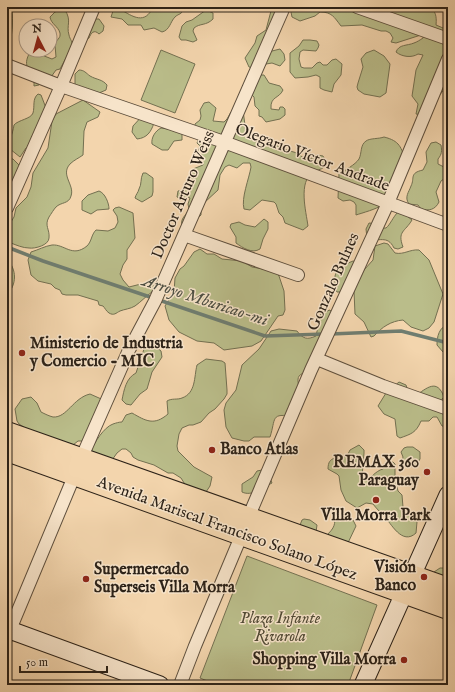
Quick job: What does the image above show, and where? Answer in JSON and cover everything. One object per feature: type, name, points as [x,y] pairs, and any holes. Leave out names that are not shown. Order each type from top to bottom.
[{"type":"highway","name":"Avenida Mariscal Francisco Solano López","points":[[7,433],[78,467]]},
{"type":"highway","name":"Avenida Mariscal Francisco Solano López","points":[[7,450],[78,467],[245,526],[408,586],[448,608]]},
{"type":"highway","name":"Avenida Mariscal Francisco Solano López","points":[[408,586],[448,589]]},
{"type":"street","points":[[7,208],[94,7]]},
{"type":"street","name":"Doctor Arturo Weiss","points":[[8,633],[129,350],[155,301],[284,7]]},
{"type":"street","points":[[357,7],[448,39]]},
{"type":"street","name":"Gonzalo Bulnes","points":[[180,685],[194,646],[245,526],[314,365],[388,203],[448,58]]},
{"type":"street","name":"Olegario Víctor Andrade","points":[[7,65],[61,86],[224,142],[448,225]]},
{"type":"street","points":[[184,235],[298,275]]},
{"type":"street","points":[[314,365],[382,386],[448,410]]},
{"type":"street","points":[[363,685],[448,496]]},
{"type":"street","points":[[8,633],[160,685]]},
{"type":"green space","points":[[7,7],[11,7],[12,9],[12,29],[7,49]]},
{"type":"green space","points":[[153,7],[179,7],[183,11],[173,19],[167,30],[162,32],[154,28],[144,30],[141,25],[128,25],[122,19],[111,17],[113,11],[120,9],[134,17],[142,18],[150,13]]},
{"type":"green space","points":[[272,7],[284,7],[268,47],[272,51],[280,49],[284,54],[285,60],[280,66],[272,63],[266,64],[263,69],[249,67],[245,58],[255,43],[257,36],[266,30]]},
{"type":"green space","points":[[290,7],[344,7],[346,10],[388,12],[389,7],[410,7],[411,9],[413,7],[418,7],[431,9],[434,11],[436,25],[443,28],[448,27],[448,79],[446,87],[438,97],[428,116],[416,114],[418,104],[412,96],[416,70],[423,55],[418,54],[407,56],[396,52],[401,46],[414,43],[423,38],[424,34],[396,43],[391,42],[393,38],[390,33],[386,31],[381,31],[362,25],[341,26],[332,16],[327,13],[320,12],[315,16],[300,21],[292,17]]},
{"type":"green space","points":[[62,9],[65,10],[67,14],[69,20],[68,32],[72,42],[72,47],[60,69],[56,70],[51,77],[41,81],[39,85],[34,86],[33,76],[27,67],[27,58],[58,58],[58,39],[60,37],[60,33],[58,29],[58,18],[50,17],[55,12]]},
{"type":"green space","points":[[206,10],[213,13],[213,19],[208,23],[194,28],[193,31],[197,40],[193,42],[181,40],[179,37],[182,26]]},
{"type":"green space","points":[[94,19],[99,19],[104,26],[103,31],[99,34],[93,32],[89,38],[85,40]]},
{"type":"green space","points":[[303,40],[317,41],[319,45],[316,51],[303,50],[300,52],[299,59],[301,67],[312,68],[320,62],[323,65],[327,65],[332,60],[336,59],[342,64],[341,75],[334,84],[332,92],[320,88],[320,77],[316,75],[295,78],[290,72],[290,53],[299,46]]},
{"type":"green space","points":[[161,50],[195,64],[175,113],[141,100]]},
{"type":"green space","points":[[374,50],[384,56],[390,64],[386,93],[380,97],[364,94],[358,90],[357,87],[363,67],[361,59],[366,53]]},
{"type":"green space","points":[[79,70],[84,71],[90,76],[103,82],[107,85],[106,90],[99,93],[75,86],[75,74]]},
{"type":"green space","points":[[258,75],[264,75],[269,83],[280,86],[283,90],[273,100],[271,105],[271,109],[279,110],[280,107],[283,107],[285,109],[285,115],[280,119],[266,122],[259,116],[259,110],[255,106],[254,97],[251,94]]},
{"type":"green space","points":[[38,94],[41,95],[46,108],[29,148],[26,148],[20,157],[10,149],[10,140],[14,125],[32,115],[35,98]]},
{"type":"green space","points":[[83,100],[100,112],[98,117],[87,122],[84,131],[83,155],[70,164],[67,168],[66,172],[72,192],[70,199],[56,207],[49,217],[47,225],[49,238],[47,243],[38,247],[27,248],[11,243],[7,236],[9,225],[14,217],[16,208],[27,197],[31,187],[33,173],[48,148],[52,121],[56,114]]},
{"type":"green space","points":[[209,102],[216,108],[213,121],[224,122],[231,112],[236,109],[243,110],[246,133],[250,139],[262,144],[276,145],[283,149],[297,153],[305,159],[313,158],[317,155],[323,156],[325,160],[324,167],[313,172],[308,177],[304,190],[308,226],[303,230],[285,223],[274,202],[262,200],[250,210],[244,209],[244,194],[251,167],[250,163],[243,163],[237,168],[229,165],[225,167],[220,175],[218,190],[204,203],[201,209],[201,215],[180,235],[178,233],[182,226],[183,219],[189,209],[188,204],[190,198],[188,197],[182,199],[177,197],[178,191],[187,189],[193,169],[203,165],[197,153],[200,146],[197,143],[199,138],[195,124],[200,120],[200,110],[204,103]]},
{"type":"green space","points":[[144,114],[154,123],[148,134],[137,139],[132,132],[133,126]]},
{"type":"green space","points":[[161,128],[180,131],[182,134],[182,140],[174,141],[168,150],[162,150],[152,144],[155,133]]},
{"type":"green space","points":[[384,137],[393,140],[399,145],[406,162],[385,202],[380,206],[356,215],[356,205],[354,202],[350,200],[343,201],[338,198],[339,174],[359,159],[362,147],[366,141]]},
{"type":"green space","points":[[436,142],[441,145],[442,149],[438,159],[438,164],[448,169],[448,176],[441,181],[436,192],[439,202],[436,207],[429,210],[424,210],[418,205],[409,204],[407,197],[414,174],[423,170],[427,162],[426,152],[431,143]]},
{"type":"green space","points":[[7,158],[13,159],[21,167],[11,186],[7,189]]},
{"type":"green space","points":[[143,173],[146,173],[153,178],[153,192],[152,196],[142,202],[135,198],[140,187]]},
{"type":"green space","points":[[99,191],[106,198],[109,209],[97,210],[91,214],[82,210],[82,201],[88,195]]},
{"type":"green space","points":[[119,207],[133,213],[135,238],[127,250],[127,259],[120,274],[129,287],[153,281],[155,283],[152,292],[137,304],[115,314],[111,314],[103,306],[99,305],[98,301],[78,295],[62,294],[60,290],[51,284],[38,281],[31,275],[28,260],[31,252],[52,245],[57,245],[73,251],[82,249],[89,244],[96,230],[108,231],[115,228],[118,222],[117,216],[113,210]]},
{"type":"green space","points":[[398,212],[403,213],[412,220],[401,235],[403,247],[398,249],[394,248],[389,241],[367,238],[366,229],[369,223],[386,228]]},
{"type":"green space","points":[[264,219],[268,222],[268,229],[260,249],[251,251],[236,243],[236,237],[230,227],[231,224],[239,222],[255,227]]},
{"type":"green space","points":[[384,243],[388,244],[395,253],[419,250],[429,260],[443,294],[434,322],[429,328],[423,331],[411,327],[403,320],[387,325],[371,337],[364,322],[355,314],[355,287],[364,270],[373,260],[375,246]]},
{"type":"green space","points":[[200,249],[207,254],[214,254],[222,259],[242,261],[252,267],[274,271],[279,276],[284,291],[285,310],[283,315],[278,316],[261,341],[252,346],[224,350],[214,343],[197,341],[179,332],[169,320],[165,306],[174,292],[175,278],[180,269],[194,252]]},
{"type":"green space","points":[[7,259],[13,268],[14,282],[7,295]]},
{"type":"green space","points":[[353,261],[358,262],[347,292],[337,292],[334,282],[337,271],[341,266]]},
{"type":"green space","points":[[330,310],[333,314],[311,372],[304,373],[298,378],[300,398],[294,417],[281,415],[277,416],[274,421],[270,437],[254,437],[249,441],[232,438],[226,427],[224,410],[226,403],[236,390],[242,365],[259,349],[271,331],[279,329],[297,331],[301,336],[308,338],[316,336],[321,313]]},
{"type":"green space","points":[[448,324],[448,351],[443,352],[437,345],[437,338],[441,330]]},
{"type":"green space","points":[[150,342],[161,351],[162,357],[152,372],[147,389],[140,394],[131,405],[126,404],[122,400],[126,385],[130,378],[136,373],[146,343]]},
{"type":"green space","points":[[206,359],[222,361],[225,363],[227,394],[215,409],[201,422],[182,428],[179,434],[177,446],[178,451],[194,467],[212,477],[210,486],[206,492],[186,486],[181,478],[173,473],[168,473],[154,465],[138,460],[126,449],[122,449],[112,460],[91,451],[106,428],[122,422],[126,415],[132,413],[146,420],[154,421],[163,418],[168,414],[167,401],[187,396],[194,384],[197,365]]},
{"type":"green space","points":[[399,382],[406,385],[408,391],[415,396],[431,386],[438,388],[444,397],[442,399],[443,405],[448,407],[448,427],[442,426],[437,417],[433,417],[429,421],[421,421],[415,431],[410,434],[400,438],[397,436],[395,419],[384,414],[378,406],[386,393]]},
{"type":"green space","points":[[90,394],[108,402],[84,441],[78,441],[73,445],[30,431],[17,421],[15,409],[22,399],[31,397],[37,403],[41,412],[53,417],[62,414],[79,399]]},
{"type":"green space","points":[[359,445],[364,450],[362,477],[365,480],[383,469],[386,463],[393,462],[395,464],[395,478],[398,491],[402,495],[403,507],[417,522],[416,533],[406,537],[397,532],[373,504],[366,503],[357,508],[346,501],[341,490],[339,476],[328,469],[328,465],[334,458],[347,456],[350,450]]},
{"type":"green space","points":[[407,447],[413,447],[420,452],[420,459],[415,467],[407,466],[402,463],[403,457],[401,452]]},
{"type":"green space","points":[[262,470],[268,473],[272,483],[254,492],[242,492],[242,484],[253,477],[257,471]]},
{"type":"green space","points":[[338,514],[345,514],[353,520],[356,526],[346,547],[328,538],[328,534],[334,526]]},
{"type":"green space","points":[[304,519],[310,520],[317,525],[316,532],[300,525]]},
{"type":"green space","name":"Plaza Infante Rivarola","points":[[247,556],[377,605],[348,685],[217,685],[200,678]]},
{"type":"green space","points":[[440,568],[448,568],[448,588],[434,572]]},
{"type":"waterway","name":"Arroyo Mburicao-mi","points":[[7,247],[43,261],[153,298]]},
{"type":"waterway","name":"Arroyo Mburicao-mi","points":[[159,300],[265,336],[325,334]]},
{"type":"waterway","name":"Arroyo Mburicao-mi","points":[[331,334],[401,331],[448,343]]},
{"type":"place","name":"Ministerio de Industria y Comercio - MIC","points":[[22,353]]},
{"type":"place","name":"Banco Atlas","points":[[212,450]]},
{"type":"place","name":"REMAX 360 Paraguay","points":[[427,472]]},
{"type":"place","name":"Villa Morra Park","points":[[376,500]]},
{"type":"place","name":"Visión Banco","points":[[424,577]]},
{"type":"place","name":"Supermercado Superseis Villa Morra","points":[[86,579]]},
{"type":"place","name":"Shopping Villa Morra","points":[[404,660]]}]
